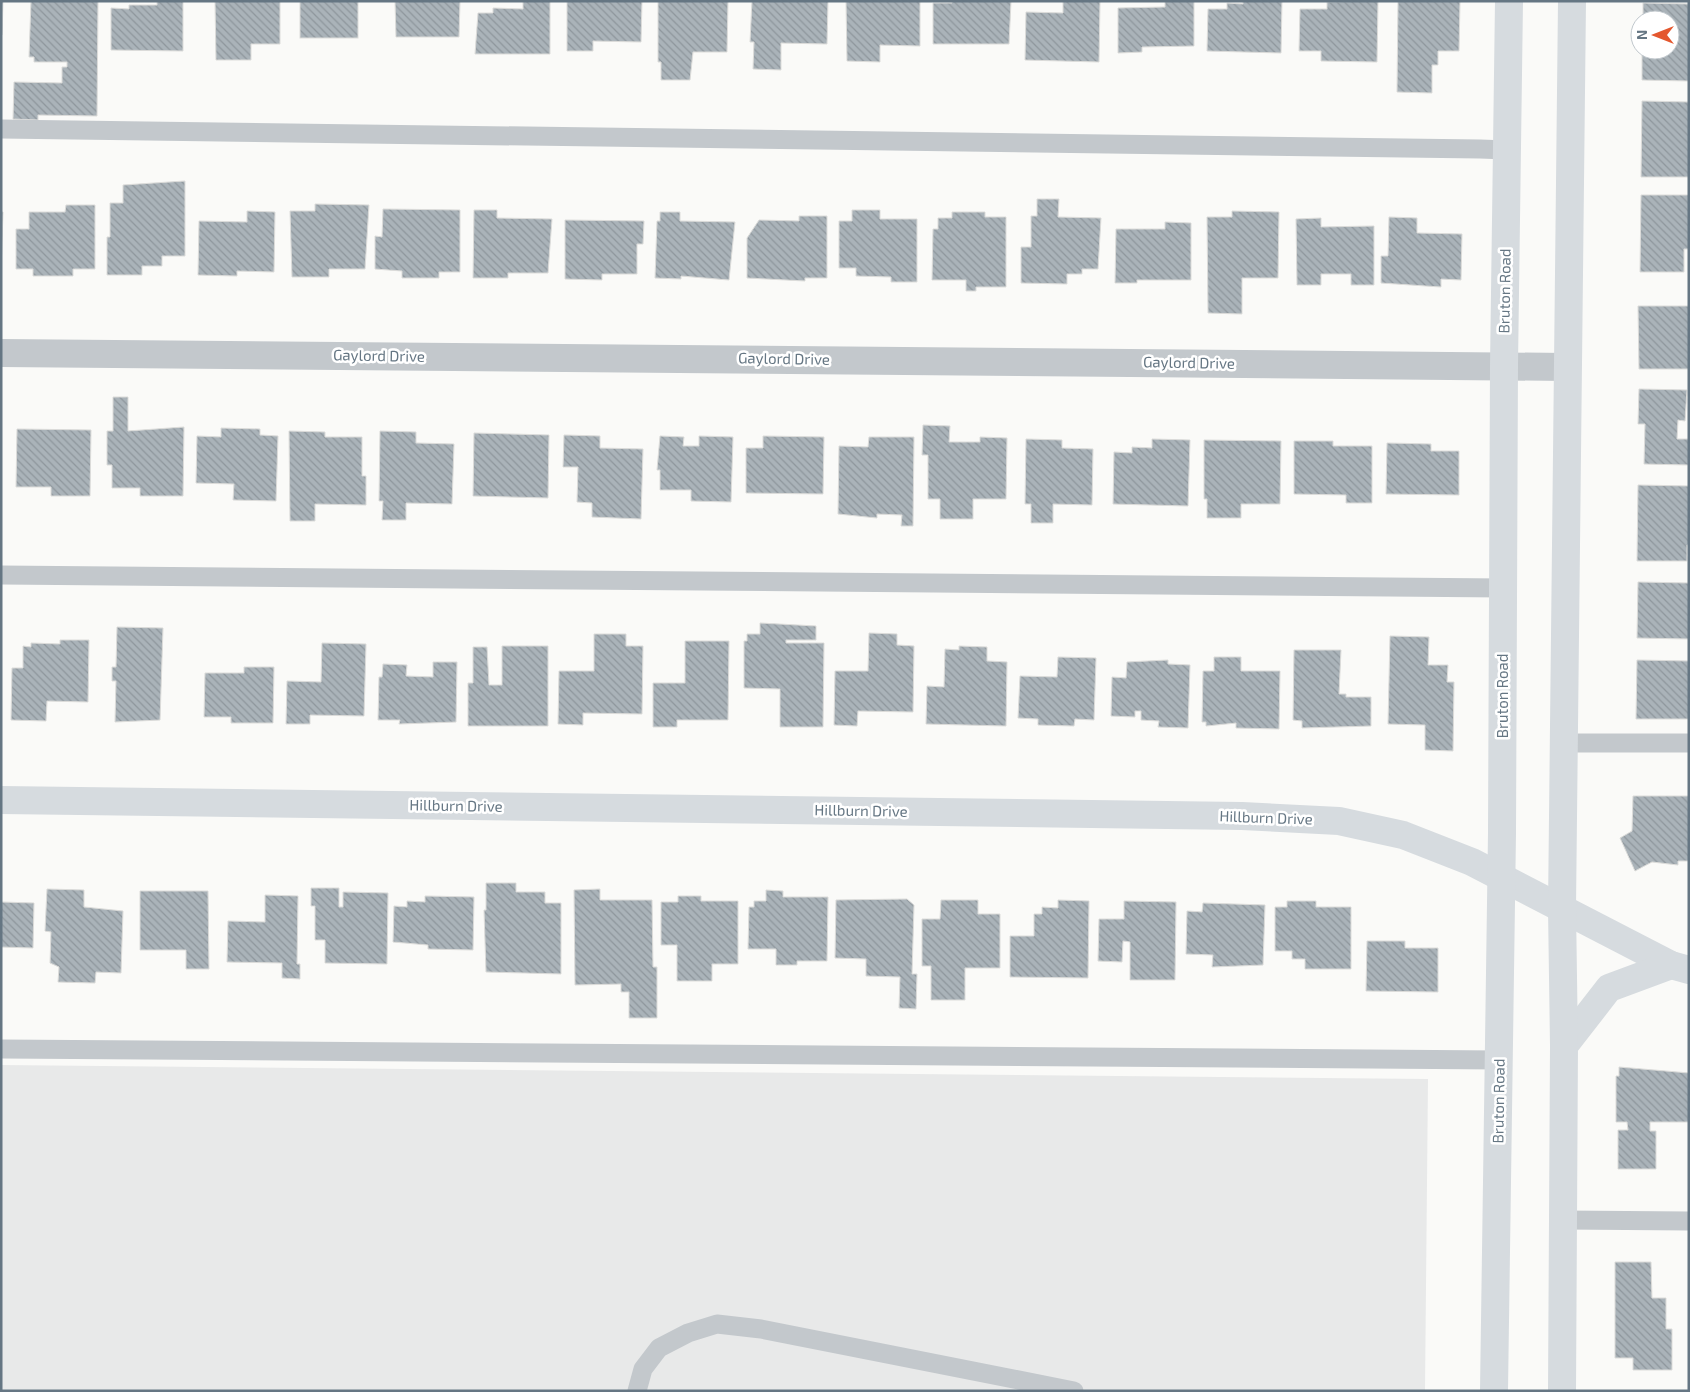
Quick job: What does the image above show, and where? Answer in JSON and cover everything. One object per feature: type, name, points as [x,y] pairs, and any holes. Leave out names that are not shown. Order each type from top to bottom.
[{"type":"main road","name":"Bruton Road","points":[[1494,1391],[1500,1060],[1504,366],[1509,1]]},
{"type":"main road","points":[[1562,1391],[1564,1046],[1562,908],[1572,1]]},
{"type":"main road","name":"Hillburn Drive","points":[[1,800],[1242,816],[1340,821],[1403,835],[1472,862],[1598,928],[1680,968]]},
{"type":"main road","points":[[1564,1046],[1609,988],[1680,968]]},
{"type":"street","name":"Gaylord Drive","points":[[1,352],[1567,367]]},
{"type":"lane","points":[[1,129],[1508,150]]},
{"type":"lane","points":[[1,575],[1504,588]]},
{"type":"lane","points":[[1564,743],[1689,743]]},
{"type":"lane","points":[[1,1049],[1500,1060]]},
{"type":"lane","points":[[1563,1220],[1689,1221]]},
{"type":"lane","points":[[637,1391],[643,1369],[659,1348],[688,1333],[717,1324],[761,1329],[1074,1391]]},
{"type":"shaded area","points":[[1,1065],[1428,1079],[1425,1391],[1,1391]]},
{"type":"building","points":[[1,1],[3,1],[2,35],[1,35]]},
{"type":"building","points":[[31,1],[98,1],[97,116],[38,115],[38,120],[13,119],[14,82],[62,83],[62,67],[67,67],[67,62],[34,62],[34,57],[29,57]]},
{"type":"building","points":[[157,1],[183,1],[183,51],[111,50],[111,8],[129,9],[129,5],[157,5]]},
{"type":"building","points":[[215,1],[280,1],[280,44],[251,44],[251,60],[216,60]]},
{"type":"building","points":[[300,1],[358,1],[358,38],[300,38]]},
{"type":"building","points":[[395,1],[460,1],[459,37],[396,37]]},
{"type":"building","points":[[523,1],[550,1],[550,54],[475,54],[478,13],[493,13],[493,8],[523,9]]},
{"type":"building","points":[[567,1],[642,1],[641,42],[593,41],[593,51],[567,51]]},
{"type":"building","points":[[658,1],[728,1],[727,52],[693,52],[690,80],[661,80],[661,62],[658,62]]},
{"type":"building","points":[[752,1],[828,1],[827,44],[781,43],[781,70],[753,69],[754,42],[750,42]]},
{"type":"building","points":[[846,1],[920,1],[920,46],[880,45],[880,62],[847,61]]},
{"type":"building","points":[[952,1],[1011,1],[1009,44],[933,44],[933,3],[952,3]]},
{"type":"building","points":[[1063,1],[1100,1],[1099,62],[1025,60],[1026,12],[1063,13]]},
{"type":"building","points":[[1165,1],[1194,1],[1194,46],[1142,47],[1142,52],[1118,53],[1118,8],[1165,7]]},
{"type":"building","points":[[1243,1],[1282,1],[1281,53],[1207,51],[1208,9],[1227,9],[1227,3],[1243,4]]},
{"type":"building","points":[[1378,1],[1377,62],[1321,61],[1321,51],[1299,51],[1300,9],[1327,9],[1327,2]]},
{"type":"building","points":[[1398,1],[1460,1],[1459,51],[1438,51],[1438,65],[1432,65],[1432,93],[1397,92]]},
{"type":"building","points":[[1643,3],[1689,4],[1689,81],[1642,80],[1642,60],[1680,60],[1680,10],[1643,10]]},
{"type":"building","points":[[1642,101],[1689,102],[1689,177],[1641,177]]},
{"type":"building","points":[[185,181],[185,256],[162,256],[162,266],[142,266],[142,275],[107,275],[107,237],[110,237],[110,203],[123,203],[123,185]]},
{"type":"building","points":[[1641,195],[1689,195],[1689,249],[1684,249],[1684,272],[1640,272]]},
{"type":"building","points":[[1037,199],[1059,199],[1058,217],[1101,218],[1098,269],[1082,269],[1082,274],[1067,274],[1067,284],[1021,283],[1021,247],[1031,247],[1031,216],[1037,216]]},
{"type":"building","points":[[315,204],[369,205],[365,269],[329,269],[329,277],[292,277],[290,211],[315,211]]},
{"type":"building","points":[[66,205],[95,205],[95,269],[73,269],[73,276],[33,276],[33,269],[16,269],[16,229],[29,229],[29,212],[65,212]]},
{"type":"building","points":[[383,209],[460,210],[460,272],[439,272],[439,278],[402,278],[402,271],[375,269],[375,236],[382,237]]},
{"type":"building","points":[[474,210],[497,210],[497,218],[552,219],[548,273],[508,273],[508,278],[473,278]]},
{"type":"building","points":[[852,210],[880,210],[880,219],[917,219],[917,282],[891,282],[891,277],[856,276],[856,268],[839,268],[839,221],[852,221]]},
{"type":"building","points":[[247,211],[275,212],[274,272],[237,271],[237,276],[198,275],[199,221],[247,222]]},
{"type":"building","points":[[1232,211],[1279,212],[1278,278],[1242,278],[1242,314],[1208,313],[1207,217],[1232,217]]},
{"type":"building","points":[[1,212],[3,212],[1,271]]},
{"type":"building","points":[[660,212],[680,212],[680,221],[735,222],[729,280],[681,276],[681,279],[655,278],[657,221],[660,221]]},
{"type":"building","points":[[952,212],[985,212],[985,217],[1006,217],[1006,287],[976,287],[976,291],[966,291],[966,280],[932,280],[933,229],[938,229],[938,218],[952,218]]},
{"type":"building","points":[[799,216],[827,216],[827,278],[805,278],[805,281],[747,278],[747,238],[759,220],[799,221]]},
{"type":"building","points":[[1389,217],[1417,218],[1417,233],[1462,234],[1461,280],[1441,279],[1441,287],[1381,283],[1381,256],[1388,256]]},
{"type":"building","points":[[1321,218],[1321,227],[1374,226],[1374,285],[1351,285],[1351,274],[1321,274],[1321,285],[1297,285],[1296,219]]},
{"type":"building","points":[[565,220],[644,221],[643,244],[637,244],[637,274],[602,274],[602,280],[565,279]]},
{"type":"building","points":[[1165,222],[1191,223],[1191,280],[1137,280],[1137,283],[1115,283],[1116,229],[1165,229]]},
{"type":"building","points":[[1638,306],[1689,306],[1689,369],[1639,369]]},
{"type":"building","points":[[1639,389],[1687,390],[1685,421],[1678,420],[1677,439],[1689,439],[1689,465],[1644,464],[1645,424],[1638,424]]},
{"type":"building","points":[[113,397],[128,397],[128,431],[184,427],[183,496],[140,496],[140,488],[112,488],[112,465],[107,465],[107,431],[113,431]]},
{"type":"building","points":[[923,425],[950,426],[949,442],[980,442],[980,437],[1007,438],[1006,499],[973,499],[973,519],[940,519],[940,499],[928,499],[928,455],[922,455]]},
{"type":"building","points":[[221,428],[260,429],[260,435],[278,436],[276,501],[233,500],[234,484],[196,483],[197,436],[221,437]]},
{"type":"building","points":[[17,429],[91,430],[90,496],[51,496],[51,487],[16,487]]},
{"type":"building","points":[[289,431],[325,432],[325,437],[362,437],[362,476],[366,476],[366,505],[315,504],[315,521],[290,521]]},
{"type":"building","points":[[380,431],[416,432],[416,443],[454,444],[452,504],[406,503],[406,520],[382,520],[383,501],[379,501]]},
{"type":"building","points":[[474,433],[549,435],[548,498],[473,496]]},
{"type":"building","points":[[564,435],[600,436],[600,448],[643,449],[641,519],[592,517],[592,503],[577,502],[578,467],[563,467]]},
{"type":"building","points":[[660,436],[684,437],[683,446],[699,446],[699,436],[733,437],[731,502],[691,501],[691,490],[660,490],[660,470],[657,470]]},
{"type":"building","points":[[763,436],[824,437],[823,494],[746,493],[746,448],[763,448]]},
{"type":"building","points":[[869,437],[914,437],[913,526],[901,526],[902,515],[877,514],[877,518],[838,514],[839,446],[868,447]]},
{"type":"building","points":[[1026,439],[1062,440],[1062,448],[1093,449],[1092,505],[1053,504],[1053,523],[1031,523],[1031,504],[1025,504]]},
{"type":"building","points":[[1152,439],[1190,440],[1188,506],[1113,504],[1114,452],[1132,453],[1132,447],[1152,448]]},
{"type":"building","points":[[1204,440],[1281,441],[1280,504],[1241,504],[1241,518],[1207,518],[1207,499],[1204,499]]},
{"type":"building","points":[[1294,441],[1333,441],[1333,446],[1372,446],[1372,503],[1346,503],[1346,495],[1294,494]]},
{"type":"building","points":[[1387,443],[1431,444],[1431,451],[1459,451],[1459,495],[1386,494]]},
{"type":"building","points":[[1638,485],[1689,486],[1689,545],[1687,545],[1687,561],[1637,561]]},
{"type":"building","points":[[1638,582],[1689,583],[1689,639],[1637,638]]},
{"type":"building","points":[[760,623],[816,626],[816,640],[786,640],[786,643],[824,643],[823,727],[780,727],[780,689],[744,688],[744,641],[747,641],[747,634],[760,634]]},
{"type":"building","points":[[117,627],[163,628],[160,720],[115,722],[116,681],[112,681],[112,667],[116,667]]},
{"type":"building","points":[[869,633],[897,634],[897,645],[914,646],[913,712],[858,711],[857,726],[834,725],[835,671],[868,671]]},
{"type":"building","points":[[594,634],[626,634],[626,646],[643,646],[642,714],[583,713],[583,725],[558,724],[559,671],[594,671]]},
{"type":"building","points":[[1390,636],[1429,637],[1428,665],[1448,665],[1447,682],[1454,682],[1453,751],[1425,750],[1425,725],[1388,724]]},
{"type":"building","points":[[60,640],[89,640],[88,702],[47,701],[46,721],[11,720],[12,668],[23,668],[23,646],[31,647],[31,643],[60,644]]},
{"type":"building","points":[[685,641],[729,641],[728,720],[677,720],[677,727],[653,727],[653,683],[685,683]]},
{"type":"building","points":[[322,643],[366,644],[364,716],[310,715],[310,724],[286,724],[287,681],[321,682]]},
{"type":"building","points":[[502,646],[548,646],[548,726],[468,726],[468,683],[473,683],[473,647],[487,647],[489,685],[502,685]]},
{"type":"building","points":[[959,646],[987,647],[987,661],[1007,662],[1006,726],[926,724],[927,686],[944,687],[945,649],[959,650]]},
{"type":"building","points":[[1294,650],[1341,650],[1339,694],[1346,694],[1346,697],[1371,697],[1371,726],[1302,728],[1302,721],[1293,720]]},
{"type":"building","points":[[1058,657],[1096,658],[1094,720],[1075,719],[1074,726],[1038,725],[1038,719],[1018,718],[1020,676],[1057,677]]},
{"type":"building","points":[[1214,657],[1241,657],[1241,671],[1280,671],[1279,729],[1236,728],[1236,723],[1206,726],[1206,722],[1202,722],[1203,671],[1214,671]]},
{"type":"building","points":[[1168,660],[1168,664],[1190,665],[1188,728],[1158,727],[1159,721],[1141,720],[1141,711],[1135,711],[1135,717],[1111,716],[1112,677],[1126,678],[1127,662]]},
{"type":"building","points":[[1637,660],[1689,661],[1689,719],[1636,719]]},
{"type":"building","points":[[433,662],[457,662],[456,722],[399,724],[400,720],[378,720],[379,677],[382,677],[383,664],[407,665],[406,676],[433,677]]},
{"type":"building","points":[[244,667],[274,667],[273,723],[231,723],[231,717],[204,717],[205,673],[244,673]]},
{"type":"building","points":[[1633,796],[1689,796],[1689,861],[1678,861],[1678,865],[1652,862],[1635,871],[1620,838],[1632,831]]},
{"type":"building","points":[[486,883],[516,883],[516,892],[545,892],[545,903],[561,903],[561,974],[486,972],[484,910],[486,910]]},
{"type":"building","points":[[311,888],[339,888],[339,907],[343,907],[343,892],[388,893],[387,964],[325,963],[325,940],[315,940],[315,906],[311,906]]},
{"type":"building","points":[[47,889],[84,890],[84,907],[123,911],[121,973],[96,972],[95,983],[58,982],[59,967],[50,963],[51,932],[45,931]]},
{"type":"building","points":[[600,889],[600,900],[652,900],[653,967],[657,967],[657,1018],[629,1018],[629,992],[621,992],[621,984],[575,985],[574,890]]},
{"type":"building","points":[[766,890],[783,891],[783,897],[828,897],[827,961],[797,961],[797,965],[776,965],[776,949],[748,949],[749,907],[754,907],[754,901],[766,901]]},
{"type":"building","points":[[140,891],[208,891],[209,969],[186,969],[186,950],[140,950]]},
{"type":"building","points":[[265,895],[298,896],[297,964],[300,964],[300,979],[282,978],[282,963],[227,962],[228,921],[265,922]]},
{"type":"building","points":[[425,896],[474,897],[473,950],[428,949],[428,945],[393,942],[394,906],[407,907],[407,901],[425,902]]},
{"type":"building","points":[[678,896],[701,896],[701,901],[738,901],[738,964],[712,964],[712,981],[677,981],[677,945],[661,945],[661,902],[678,902]]},
{"type":"building","points":[[907,899],[914,905],[912,974],[917,974],[916,1009],[899,1008],[900,977],[866,976],[866,959],[835,958],[836,900]]},
{"type":"building","points":[[941,900],[978,900],[978,914],[1000,914],[1000,968],[965,968],[965,1000],[931,1000],[931,966],[922,966],[922,919],[940,919]]},
{"type":"building","points":[[1058,900],[1089,901],[1088,978],[1010,977],[1010,936],[1034,936],[1034,914],[1042,914],[1042,907],[1058,908]]},
{"type":"building","points":[[1124,901],[1176,902],[1175,980],[1130,980],[1130,942],[1123,941],[1122,962],[1098,961],[1099,919],[1124,919]]},
{"type":"building","points":[[1287,901],[1316,901],[1316,907],[1351,907],[1351,969],[1305,969],[1305,959],[1292,959],[1292,951],[1275,951],[1275,907],[1287,907]]},
{"type":"building","points":[[1,902],[34,903],[33,948],[1,947]]},
{"type":"building","points":[[1203,903],[1265,905],[1263,965],[1212,967],[1213,955],[1186,954],[1187,911],[1202,912]]},
{"type":"building","points":[[1367,941],[1405,941],[1405,948],[1438,948],[1438,992],[1366,991]]},
{"type":"building","points":[[1619,1067],[1689,1073],[1689,1122],[1650,1122],[1650,1131],[1656,1131],[1656,1169],[1618,1169],[1618,1130],[1628,1130],[1627,1122],[1616,1122],[1616,1076],[1619,1076]]},
{"type":"building","points":[[1615,1262],[1651,1262],[1652,1298],[1666,1298],[1666,1329],[1672,1329],[1672,1370],[1633,1370],[1633,1358],[1615,1358]]}]
